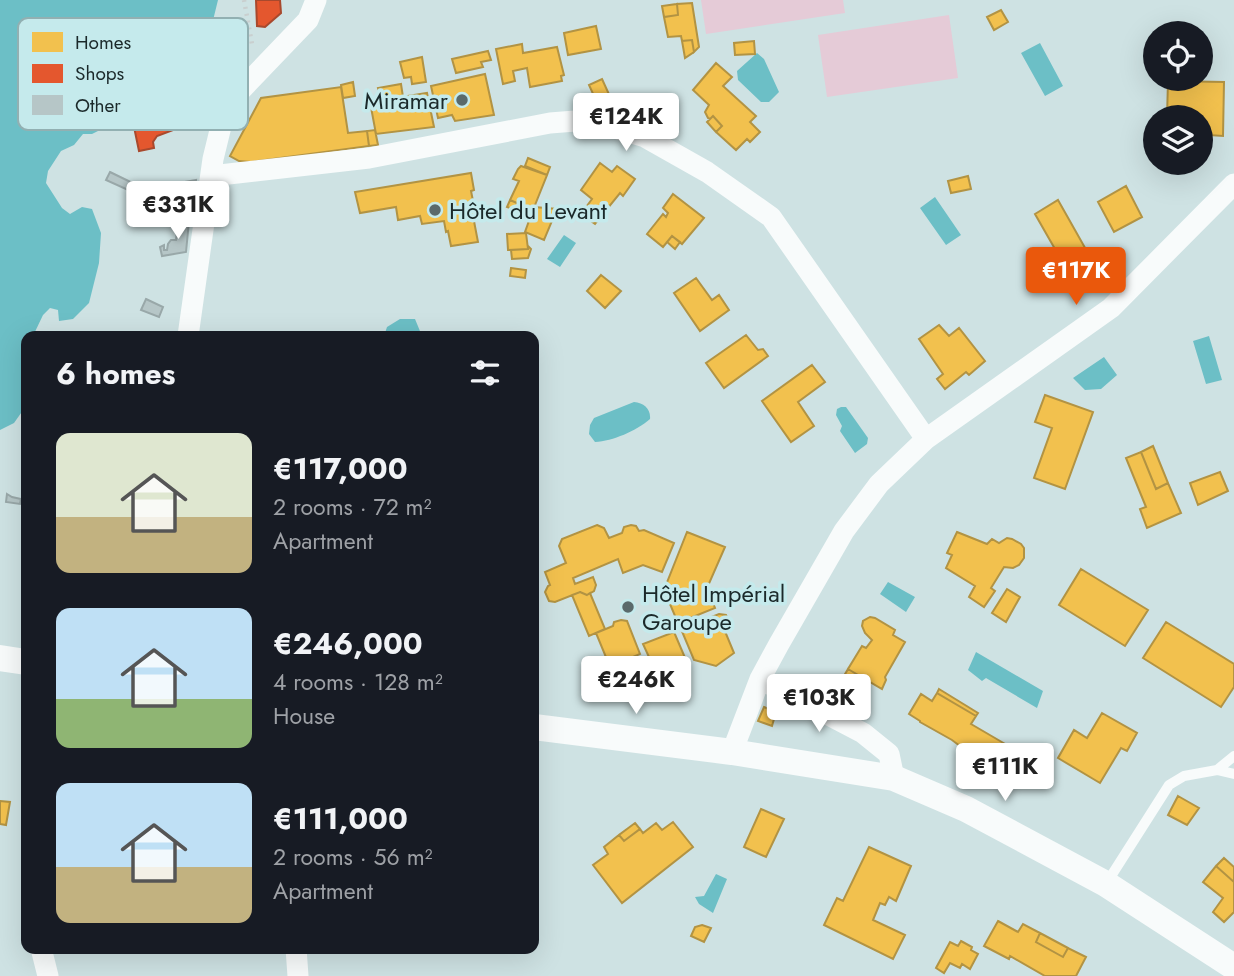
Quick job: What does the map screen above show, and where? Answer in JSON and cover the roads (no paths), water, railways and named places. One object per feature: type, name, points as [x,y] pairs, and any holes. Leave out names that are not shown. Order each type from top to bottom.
[{"type":"street","points":[[248,84],[308,20],[316,0]]},
{"type":"street","points":[[211,176],[369,158],[550,123],[588,120],[645,137],[707,172],[771,217],[926,439]]},
{"type":"street","points":[[189,331],[220,130]]},
{"type":"street","points":[[732,752],[761,679],[779,643],[844,531],[879,484],[926,439],[1111,308],[1234,184]]},
{"type":"street","points":[[0,658],[21,661]]},
{"type":"street","points":[[761,679],[863,733],[889,754],[894,778]]},
{"type":"street","points":[[539,728],[732,752],[894,778],[966,809],[1106,884],[1234,967]]},
{"type":"street","points":[[42,954],[48,976]]},
{"type":"street","points":[[296,954],[298,976]]},
{"type":"lane","points":[[1217,770],[1234,757]]},
{"type":"lane","points":[[1106,884],[1169,785],[1184,776],[1217,770],[1234,774]]},
{"type":"water","points":[[0,0],[218,0],[214,18],[18,18],[18,130],[100,130],[83,134],[74,145],[61,151],[48,171],[46,183],[62,208],[70,214],[82,207],[92,209],[101,233],[99,263],[89,303],[73,319],[59,321],[58,310],[50,308],[43,315],[35,331],[21,331],[21,413],[14,423],[0,430]]},
{"type":"water","points":[[1040,43],[1063,86],[1045,96],[1021,53]]},
{"type":"water","points":[[757,53],[764,59],[779,92],[769,102],[761,102],[738,80],[737,71]]},
{"type":"water","points":[[935,197],[961,235],[946,245],[920,208]]},
{"type":"water","points":[[564,235],[576,243],[560,267],[547,259]]},
{"type":"water","points":[[400,319],[415,319],[420,331],[386,331],[387,327]]},
{"type":"water","points":[[1209,336],[1222,380],[1206,384],[1193,341]]},
{"type":"water","points":[[1104,357],[1117,375],[1101,389],[1085,390],[1073,378]]},
{"type":"water","points":[[634,402],[646,407],[650,419],[624,435],[595,442],[589,434],[594,418]]},
{"type":"water","points":[[846,407],[868,438],[867,444],[855,453],[840,431],[842,426],[836,415],[837,409]]},
{"type":"water","points":[[888,582],[915,597],[906,612],[880,594]]},
{"type":"water","points":[[976,652],[1043,691],[1037,708],[986,678],[982,681],[968,670]]},
{"type":"water","points":[[716,874],[727,879],[713,913],[699,904],[695,897],[704,896]]},
{"type":"place","name":"Miramar","points":[[462,100]]},
{"type":"place","name":"Hôtel du Levant","points":[[435,210]]},
{"type":"place","name":"Hôtel Impérial Garoupe","points":[[628,607]]}]
